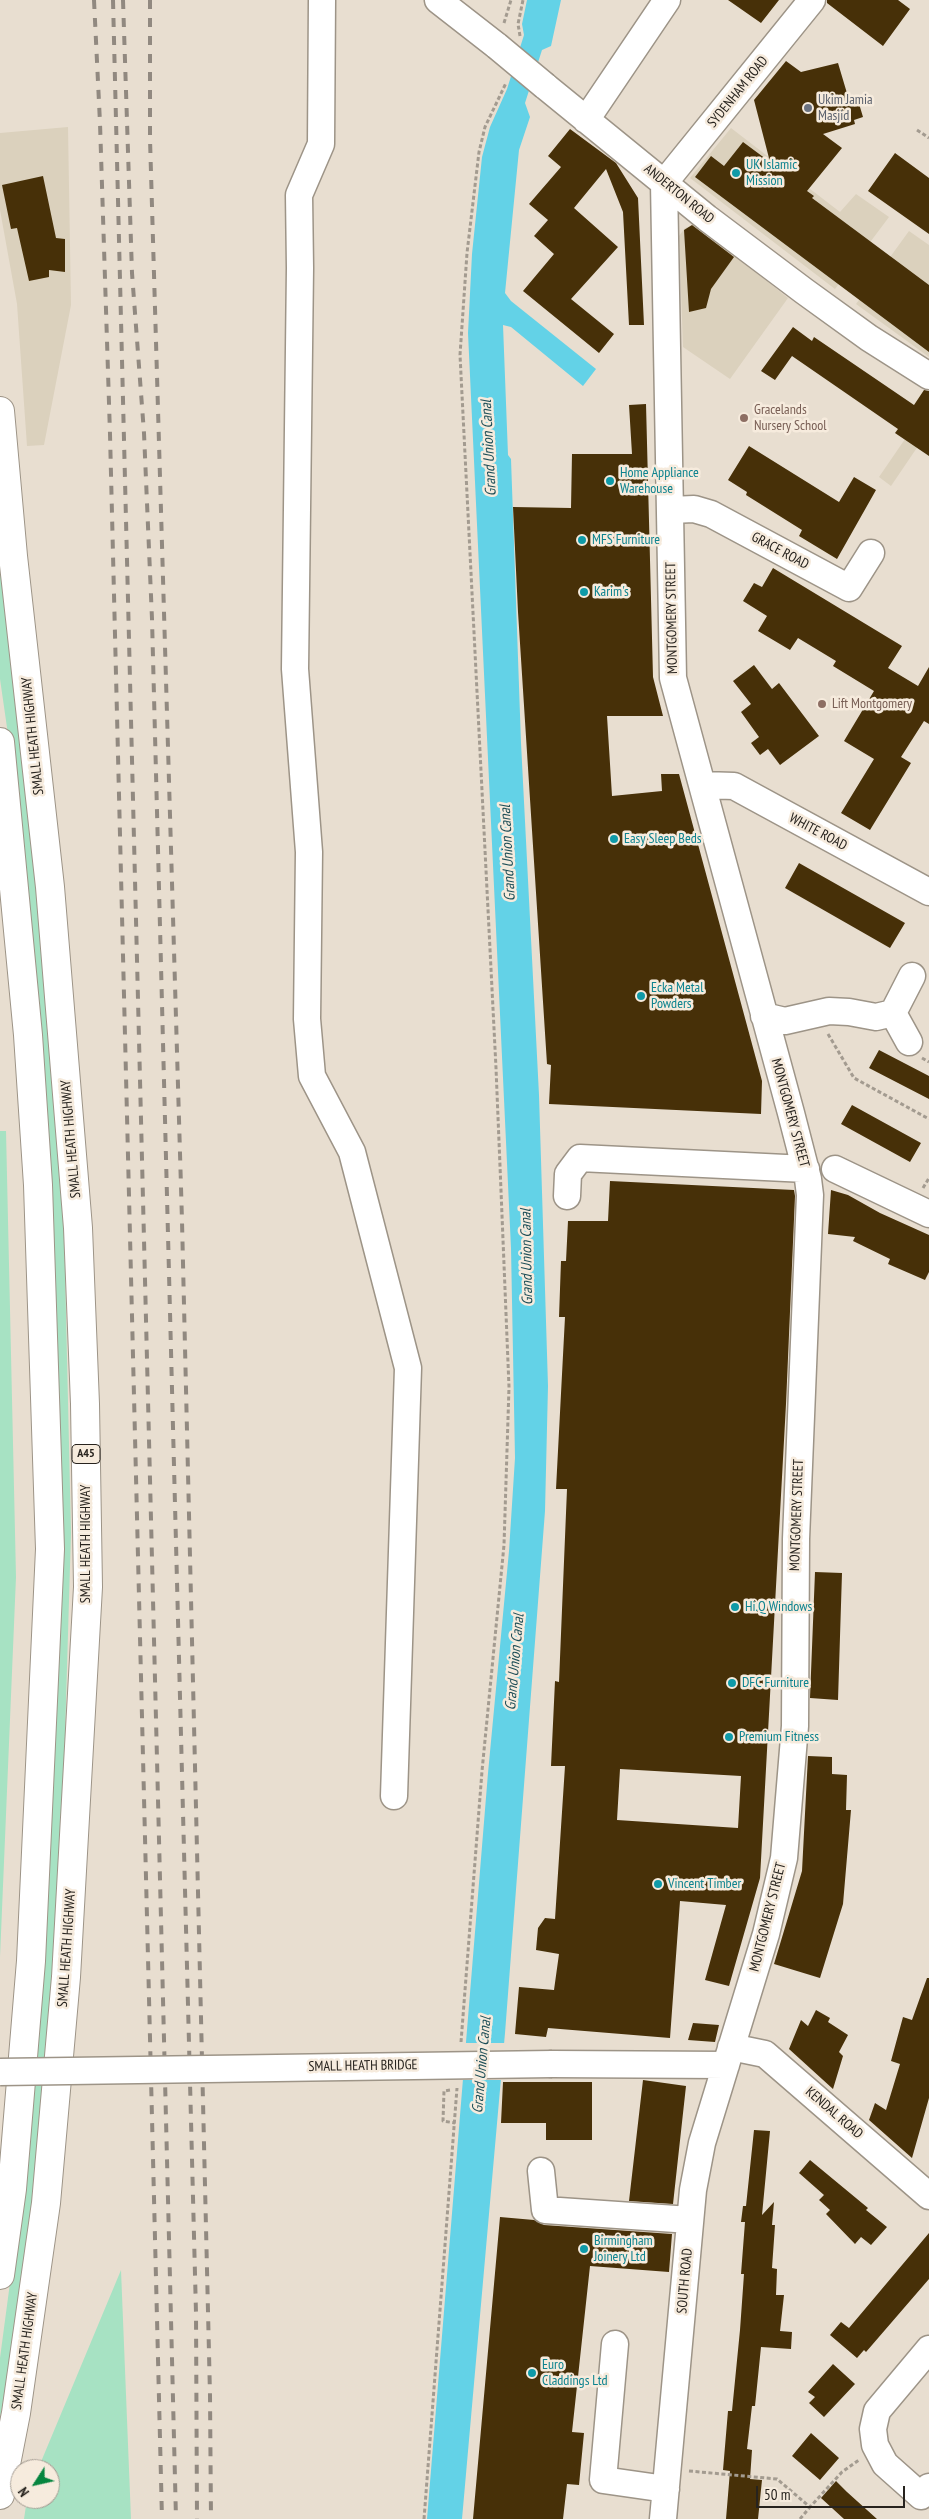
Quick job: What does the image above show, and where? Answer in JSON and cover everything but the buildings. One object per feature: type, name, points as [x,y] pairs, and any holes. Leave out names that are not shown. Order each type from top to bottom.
[{"type":"highway","name":"SMALL HEATH HIGHWAY","points":[[0,411],[14,566],[50,887],[78,1228],[85,1404],[88,1587],[66,1977],[46,2203],[16,2413],[0,2495]]},
{"type":"highway","points":[[0,742],[28,1035],[38,1185],[50,1549],[31,1961],[12,2189],[0,2275]]},
{"type":"street","points":[[322,0],[322,144],[298,195],[300,268],[295,669],[309,852],[307,1019],[312,1076],[352,1152],[408,1368],[394,1796]]},
{"type":"street","points":[[586,120],[667,0]]},
{"type":"street","name":"SYDENHAM ROAD","points":[[664,183],[812,0]]},
{"type":"street","name":"ANDERTON ROAD","points":[[450,4],[507,45],[545,86],[664,183],[812,297],[929,376]]},
{"type":"street","name":"MONTGOMERY STREET","points":[[664,183],[673,678],[806,1169],[810,1196],[813,1351],[795,1726],[784,1858],[766,1934],[728,2056]]},
{"type":"street","name":"GRACE ROAD","points":[[671,510],[694,509],[711,514],[849,588],[871,553]]},
{"type":"street","name":"WHITE ROAD","points":[[703,785],[734,786],[929,892]]},
{"type":"street","points":[[764,1016],[785,1021],[829,1011],[850,1012],[876,1017],[893,1013],[912,976]]},
{"type":"street","points":[[893,1013],[909,1042]]},
{"type":"street","points":[[567,1196],[568,1174],[580,1158],[806,1169]]},
{"type":"street","points":[[835,1168],[929,1214]]},
{"type":"street","name":"KENDAL ROAD","points":[[728,2056],[765,2054],[929,2196]]},
{"type":"street","name":"SMALL HEATH BRIDGE","points":[[0,2072],[552,2064],[728,2056]]},
{"type":"street","name":"SOUTH ROAD","points":[[663,2519],[692,2190],[702,2143],[728,2056]]},
{"type":"street","points":[[541,2171],[545,2210],[690,2220]]},
{"type":"street","points":[[615,2344],[603,2480],[667,2479]]},
{"type":"street","points":[[929,2349],[877,2412],[873,2429],[877,2449],[885,2464],[921,2496],[929,2487]]},
{"type":"path","points":[[507,45],[523,0]]},
{"type":"path","points":[[461,2047],[482,1771],[504,1545],[509,1387],[498,1106],[460,355],[466,253],[479,152],[485,127],[506,82]]},
{"type":"path","points":[[918,130],[929,138]]},
{"type":"path","points":[[817,1015],[854,1078],[929,1119]]},
{"type":"path","points":[[453,2084],[453,2090],[444,2091],[444,2121],[454,2123]]},
{"type":"path","points":[[424,2519],[458,2085]]},
{"type":"path","points":[[800,2519],[842,2472],[877,2449]]},
{"type":"path","points":[[667,2479],[777,2479],[810,2508]]},
{"type":"shaded area","points":[[68,127],[71,305],[44,445],[27,446],[17,304],[0,210],[0,133]]},
{"type":"shaded area","points":[[731,128],[840,212],[856,194],[889,217],[835,289],[690,178]]},
{"type":"shaded area","points":[[696,224],[788,298],[730,379],[683,347],[679,236],[685,228]]},
{"type":"shaded area","points":[[909,231],[929,245],[929,357],[856,304]]},
{"type":"shaded area","points":[[929,404],[929,430],[891,486],[879,477]]},
{"type":"green space","points":[[0,509],[39,896],[64,1226],[71,1533],[56,2038],[31,2245],[0,2418],[0,2358],[27,2155],[56,1605],[14,776],[0,679]]},
{"type":"green space","points":[[0,1131],[6,1131],[16,1577],[0,1957]]},
{"type":"green space","points":[[121,2270],[131,2519],[24,2519],[26,2509],[60,2509],[60,2459],[42,2459]]},
{"type":"water","name":"Grand Union Canal","points":[[527,0],[561,0],[551,46],[542,50],[525,103],[530,117],[519,150],[505,293],[511,301],[596,369],[583,386],[511,327],[503,325],[508,455],[511,459],[521,743],[539,1095],[548,1386],[545,1511],[505,2033],[462,2519],[427,2519],[488,1773],[509,1551],[515,1458],[511,1248],[468,333],[472,254],[482,157],[490,127],[507,89],[524,35],[522,24]]},
{"type":"pier","points":[[463,2043],[506,2043],[502,2080],[460,2080]]},
{"type":"railway","points":[[94,0],[110,434],[162,2519]]},
{"type":"railway","points":[[113,0],[176,2519]]},
{"type":"railway","points":[[123,0],[132,273],[144,433],[152,619],[196,2313],[197,2519]]},
{"type":"railway","points":[[150,0],[150,139],[182,1221],[210,2395],[211,2519]]},
{"type":"place","name":"Ukim Jamia Masjid","points":[[808,108]]},
{"type":"place","name":"UK Islamic Mission","points":[[736,173]]},
{"type":"place","name":"Gracelands Nursery School","points":[[744,418]]},
{"type":"place","name":"Home Appliance Warehouse","points":[[610,481]]},
{"type":"place","name":"MFS Furniture","points":[[582,540]]},
{"type":"place","name":"Karim's","points":[[584,592]]},
{"type":"place","name":"Lift Montgomery","points":[[822,704]]},
{"type":"place","name":"Easy Sleep Beds","points":[[614,839]]},
{"type":"place","name":"Ecka Metal Powders","points":[[641,996]]},
{"type":"place","name":"Hi.Q Windows","points":[[735,1607]]},
{"type":"place","name":"DFC Furniture","points":[[732,1683]]},
{"type":"place","name":"Premium Fitness","points":[[729,1737]]},
{"type":"place","name":"Vincent Timber","points":[[658,1884]]},
{"type":"place","name":"Birmingham Joinery Ltd","points":[[584,2249]]},
{"type":"place","name":"Euro Claddings Ltd","points":[[532,2373]]}]
